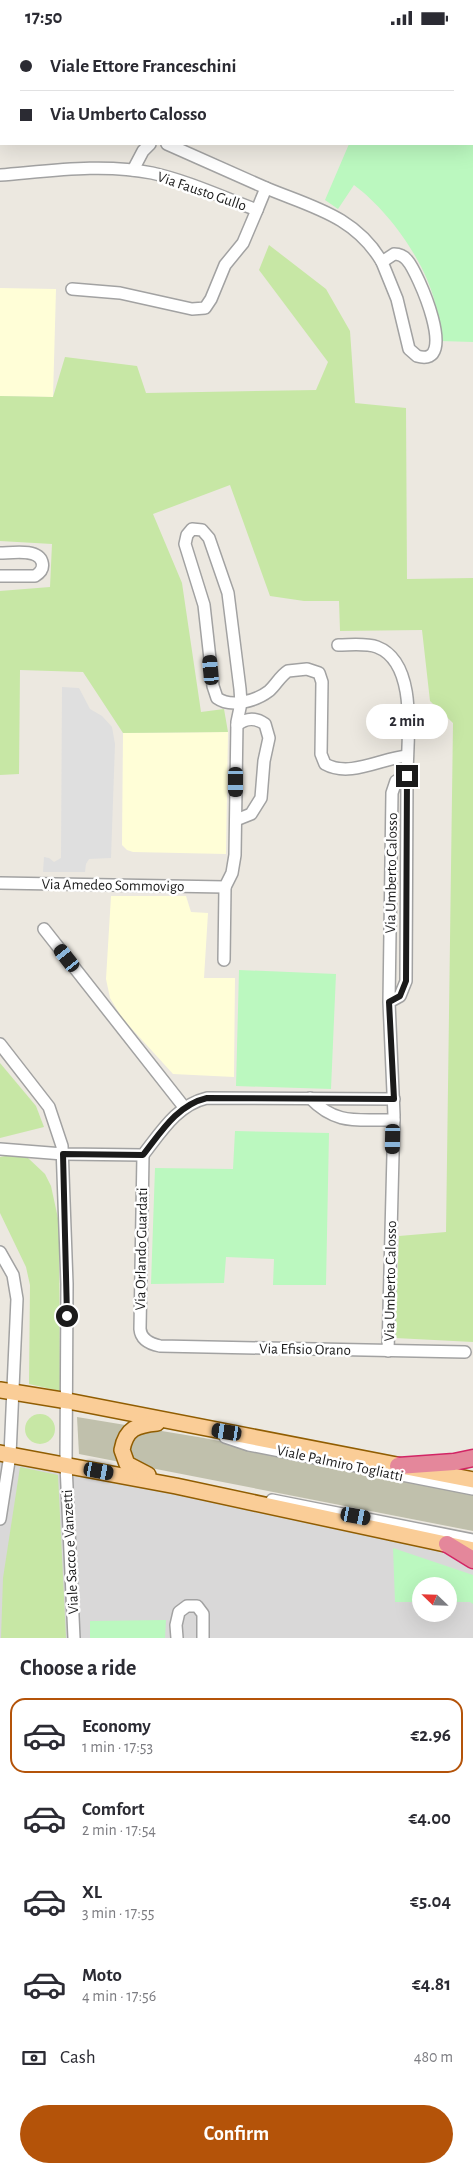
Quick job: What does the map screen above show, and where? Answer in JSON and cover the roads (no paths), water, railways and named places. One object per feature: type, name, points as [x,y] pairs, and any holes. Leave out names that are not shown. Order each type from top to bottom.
[{"type":"highway","points":[[398,1466],[454,1462],[473,1458]]},
{"type":"highway","points":[[447,1544],[473,1560]]},
{"type":"main road","name":"Viale Palmiro Togliatti","points":[[6,1391],[68,1401],[473,1480]]},
{"type":"main road","points":[[166,1421],[138,1425],[130,1430],[124,1440],[122,1453],[127,1463],[136,1470],[176,1486]]},
{"type":"main road","points":[[5,1454],[176,1486],[473,1550]]},
{"type":"street","points":[[133,170],[143,151],[149,145]]},
{"type":"street","name":"Via Fausto Gullo","points":[[0,175],[89,168],[133,170],[184,182],[257,210],[266,188],[169,145]]},
{"type":"street","points":[[266,188],[346,222],[367,240],[382,262],[397,299],[409,349],[417,356],[428,356],[436,351],[438,340],[427,305],[409,262],[397,254],[387,256],[382,262]]},
{"type":"street","points":[[72,289],[120,293],[192,309],[205,307],[209,303],[224,265],[243,243],[257,210]]},
{"type":"street","points":[[224,960],[225,887],[232,873],[235,858],[237,725],[241,703],[232,616],[225,580],[207,535],[199,529],[192,529],[187,535],[185,544],[204,605],[214,690],[220,701],[241,703],[267,693],[288,671],[311,669],[319,673],[322,682],[321,754],[325,764],[335,767],[365,767],[392,758],[407,756]]},
{"type":"street","points":[[0,553],[33,553],[39,557],[42,564],[41,571],[35,576],[0,576]]},
{"type":"street","points":[[338,645],[375,646],[387,653],[399,667],[407,688],[407,776]]},
{"type":"street","points":[[236,820],[251,814],[259,803],[264,757],[269,738],[265,725],[258,720],[248,719],[237,725]]},
{"type":"street","name":"Via Umberto Calosso","points":[[388,1351],[394,1120],[389,1002],[392,790],[396,781],[407,776],[406,985],[400,996],[389,1002]]},
{"type":"street","name":"Via Amedeo Sommovigo","points":[[0,883],[225,887]]},
{"type":"street","points":[[390,905],[406,905]]},
{"type":"street","points":[[44,929],[184,1107]]},
{"type":"street","name":"Viale Sacco e Vanzetti","points":[[0,1044],[49,1107],[57,1125],[63,1154],[68,1401],[66,1465],[74,1638]]},
{"type":"street","points":[[0,1149],[63,1154],[143,1155],[184,1107],[196,1101],[213,1097],[394,1099]]},
{"type":"street","points":[[310,1098],[322,1111],[334,1117],[394,1120]]},
{"type":"street","name":"Via Orlando Guardati","points":[[143,1155],[140,1329],[146,1341]]},
{"type":"street","points":[[0,1252],[13,1275],[17,1291],[6,1391],[5,1454],[0,1519]]},
{"type":"street","name":"Via Efisio Orano","points":[[146,1341],[160,1346],[465,1352]]},
{"type":"street","name":"Viale Palmiro Togliatti","points":[[209,1429],[248,1445],[473,1489]]},
{"type":"street","points":[[233,1498],[280,1501],[473,1540]]},
{"type":"street","points":[[177,1638],[176,1625],[179,1612],[192,1605],[198,1606],[203,1614],[203,1638]]}]
